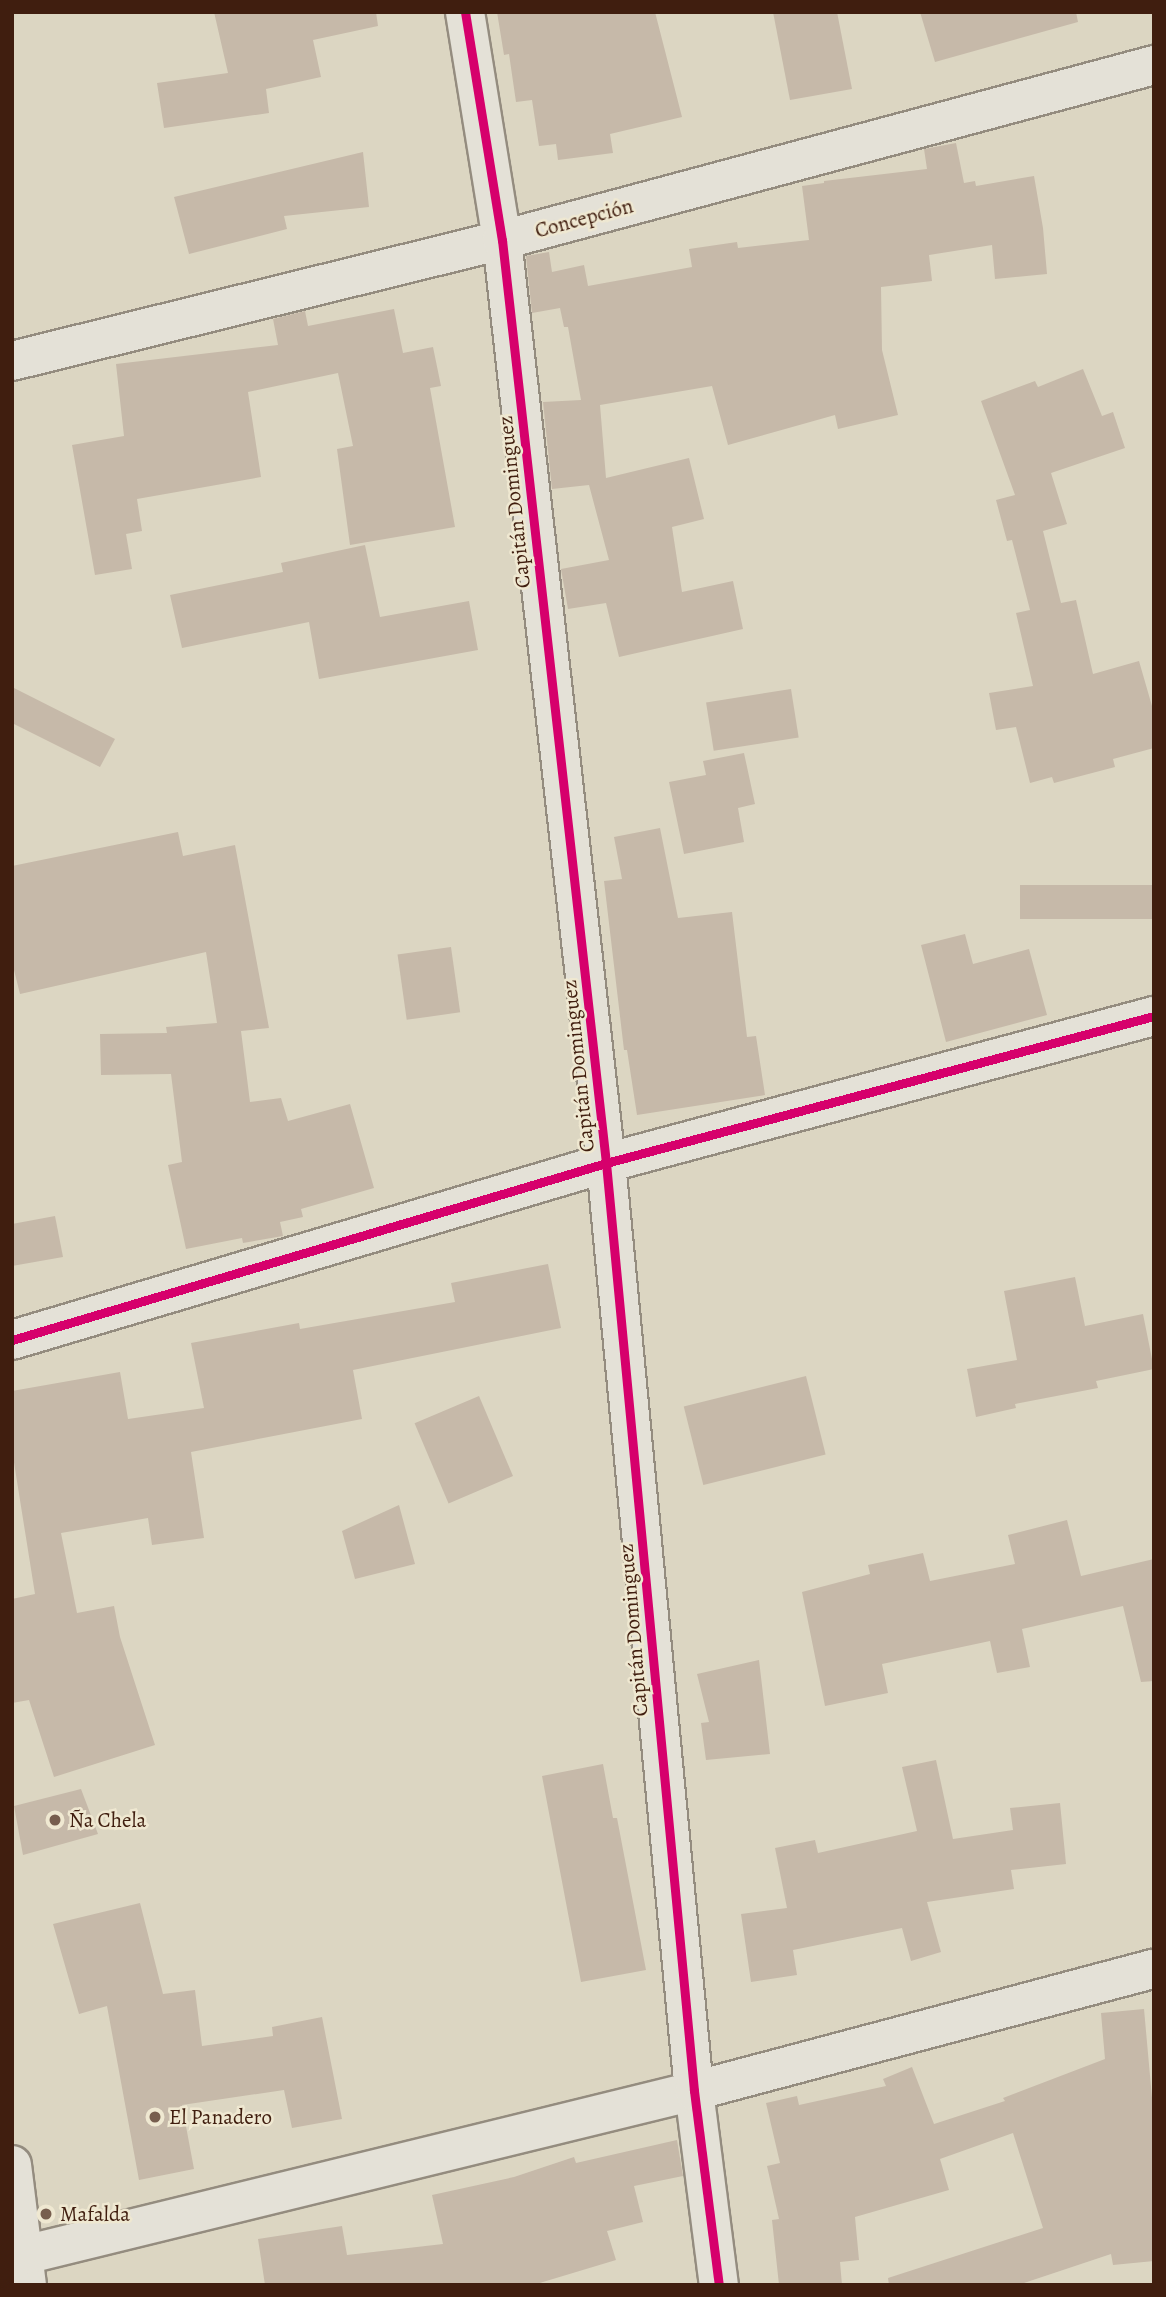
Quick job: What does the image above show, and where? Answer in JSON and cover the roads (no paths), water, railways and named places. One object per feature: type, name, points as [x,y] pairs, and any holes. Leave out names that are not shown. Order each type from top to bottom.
[{"type":"street","name":"Capitán Dominguez","points":[[466,12],[502,240],[606,1163],[694,2091],[719,2285]]},
{"type":"street","name":"Concepción","points":[[12,360],[502,240],[1154,65]]},
{"type":"street","points":[[12,1340],[606,1163],[1154,1016]]},
{"type":"street","points":[[12,2165],[21,2266],[1154,1969]]},
{"type":"place","name":"Ña Chela","points":[[55,1820]]},
{"type":"place","name":"El Panadero","points":[[155,2117]]},
{"type":"place","name":"Mafalda","points":[[46,2214]]}]
